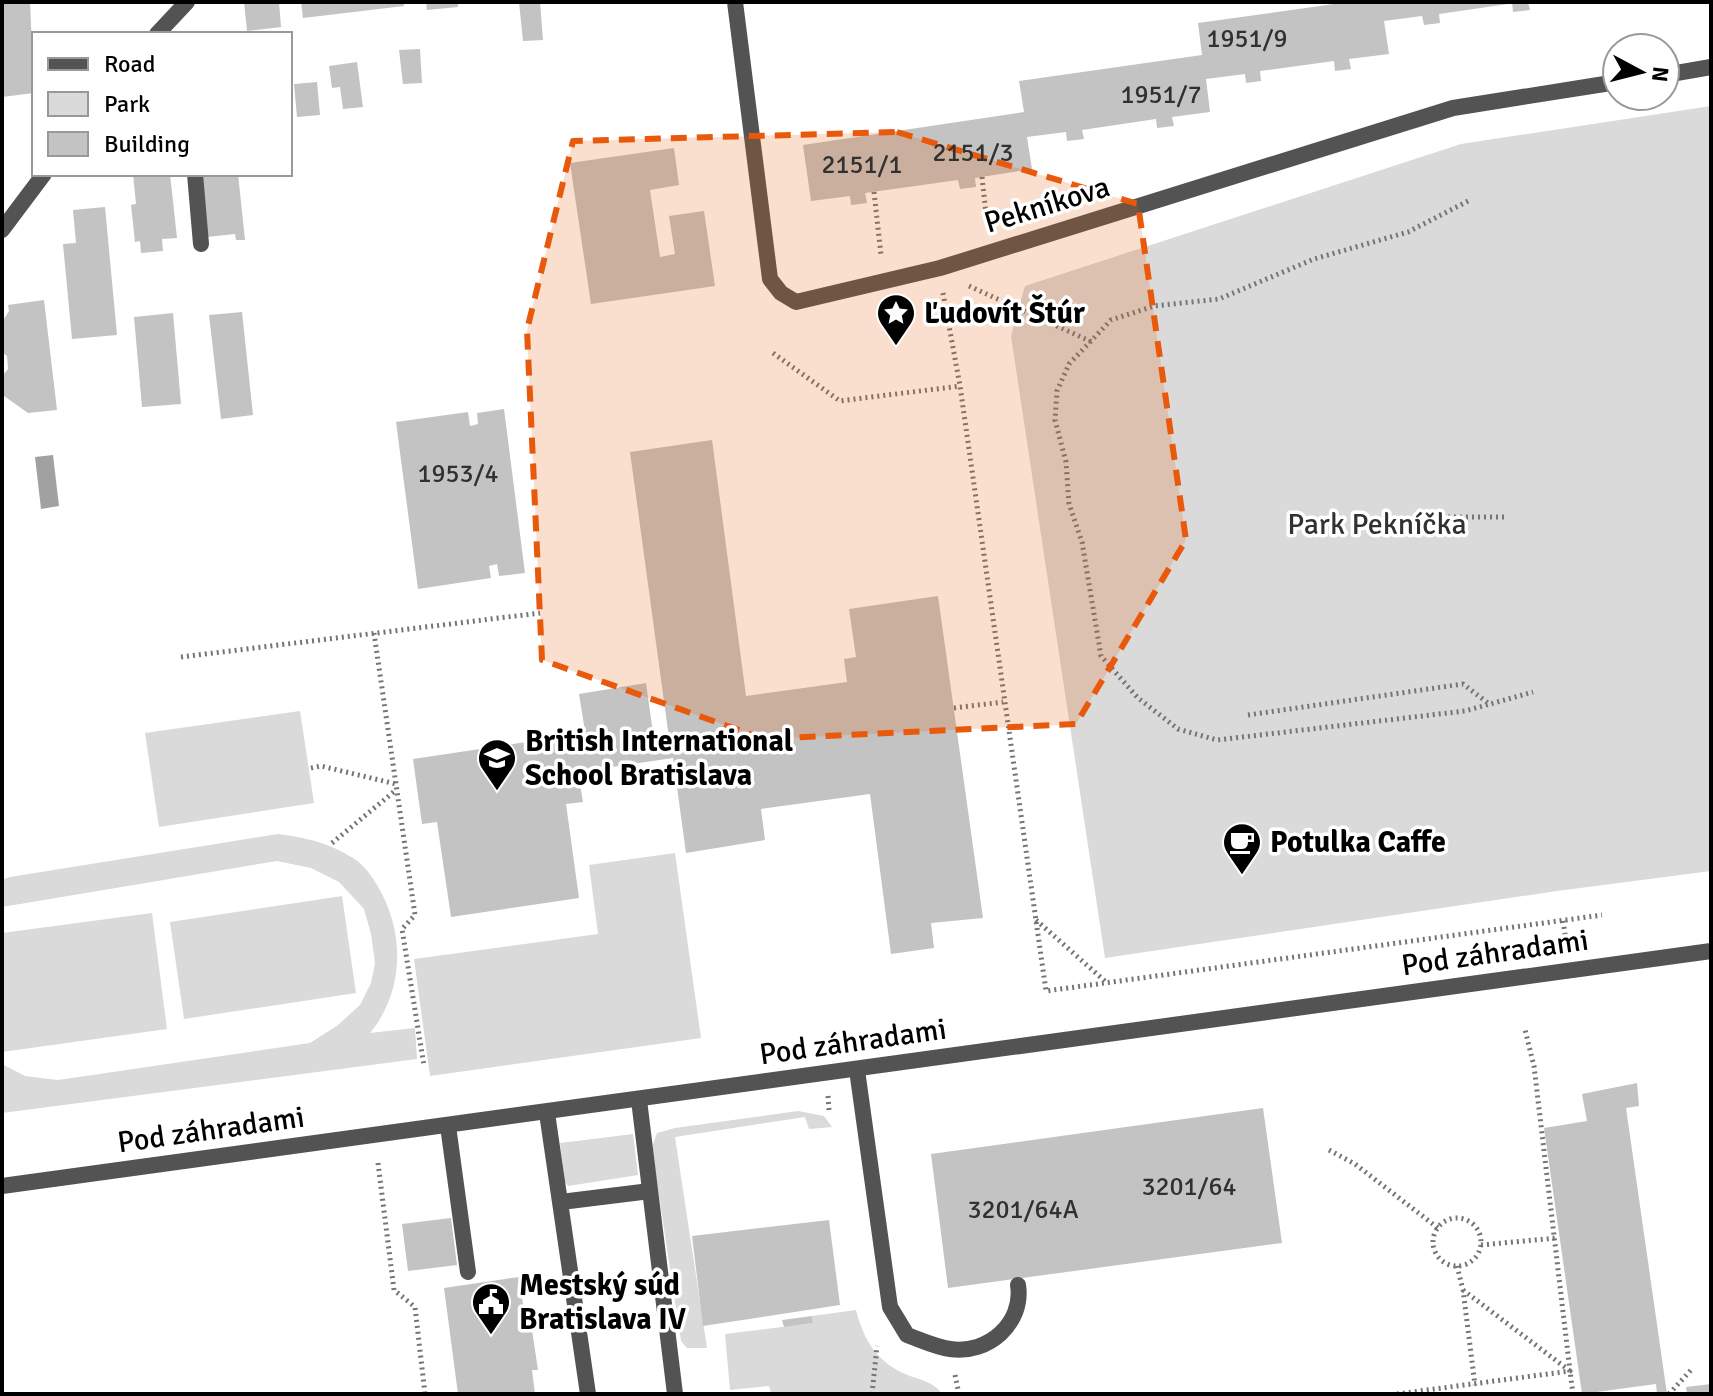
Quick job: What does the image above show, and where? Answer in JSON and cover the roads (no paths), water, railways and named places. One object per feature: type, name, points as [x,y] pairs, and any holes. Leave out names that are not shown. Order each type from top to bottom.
[{"type":"street","points":[[166,30],[187,2]]},
{"type":"street","name":"Pekníkova","points":[[735,2],[770,279],[781,293],[796,302],[940,273],[1453,108],[1601,85]]},
{"type":"street","points":[[1681,72],[1711,67]]},
{"type":"street","points":[[2,230],[42,176]]},
{"type":"street","points":[[195,176],[201,244]]},
{"type":"street","name":"Pod záhradami","points":[[2,1186],[1711,951]]},
{"type":"street","points":[[857,1070],[890,1307],[907,1335],[952,1350],[982,1346],[1007,1329],[1020,1300],[1018,1285]]},
{"type":"street","points":[[639,1100],[675,1394]]},
{"type":"street","points":[[547,1113],[588,1394]]},
{"type":"street","points":[[448,1126],[468,1272]]},
{"type":"street","points":[[561,1202],[650,1191]]},
{"type":"place","name":"Ľudovít Štúr","points":[[896,347]]},
{"type":"place","name":"British International School Bratislava","points":[[497,792]]},
{"type":"place","name":"Potulka Caffe","points":[[1242,876]]},
{"type":"place","name":"Mestský súd Bratislava IV","points":[[491,1336]]},
{"type":"park label","name":"Park Pekníčka","points":[[1377,524]]}]
